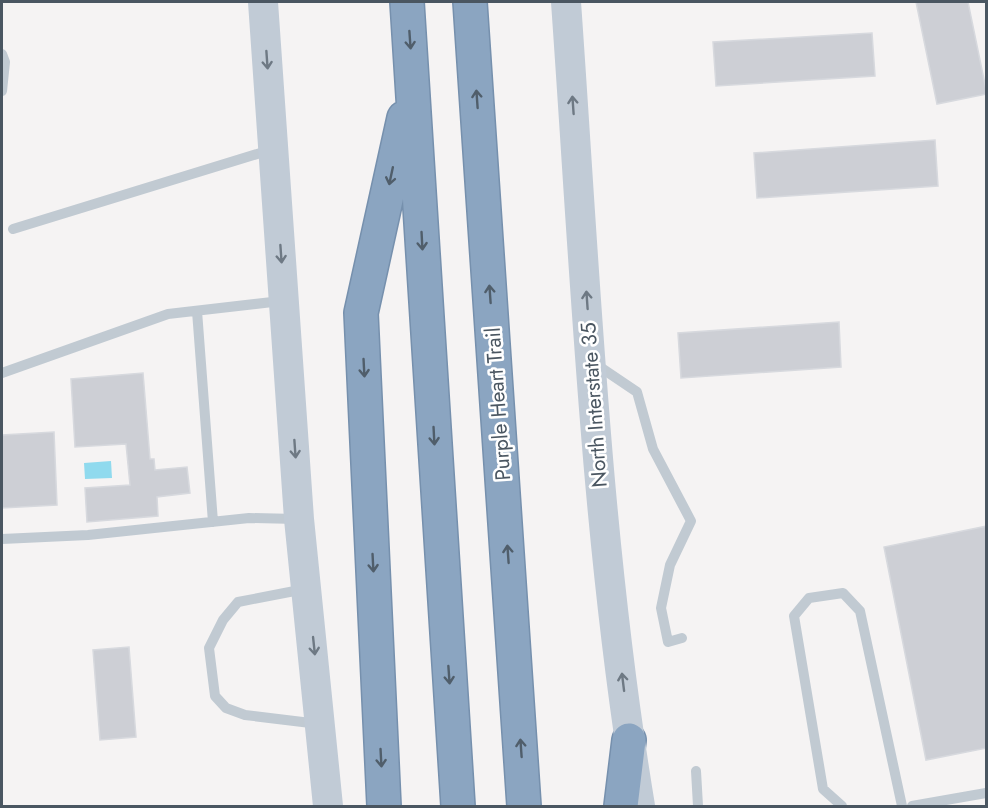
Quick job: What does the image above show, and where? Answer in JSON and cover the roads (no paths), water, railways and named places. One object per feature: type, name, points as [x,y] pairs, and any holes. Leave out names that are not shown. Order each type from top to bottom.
[{"type":"highway","points":[[407,2],[458,807]]},
{"type":"highway","name":"Purple Heart Trail","points":[[471,2],[525,807]]},
{"type":"highway","points":[[384,807],[362,313],[413,78]]},
{"type":"highway","points":[[621,807],[629,740]]},
{"type":"main road","points":[[263,2],[300,519],[322,725],[328,807]]},
{"type":"main road","name":"North Interstate 35","points":[[566,2],[601,502],[629,740],[640,807]]},
{"type":"lane","points":[[2,54],[5,62],[2,90]]},
{"type":"lane","points":[[13,229],[273,149]]},
{"type":"lane","points":[[2,373],[168,314],[284,301]]},
{"type":"lane","points":[[197,311],[213,522]]},
{"type":"lane","points":[[591,362],[637,392],[653,449],[691,521],[670,565],[661,608],[668,642],[682,638]]},
{"type":"lane","points":[[2,539],[88,535],[249,518],[300,519]]},
{"type":"lane","points":[[308,588],[238,602],[224,620],[209,648],[215,696],[226,708],[245,714],[322,725]]},
{"type":"lane","points":[[842,807],[823,789],[794,616],[809,598],[843,593],[860,611],[902,807]]},
{"type":"lane","points":[[696,771],[698,807]]},
{"type":"lane","points":[[912,807],[987,793]]},
{"type":"water","points":[[111,461],[112,478],[85,479],[84,463]]}]
